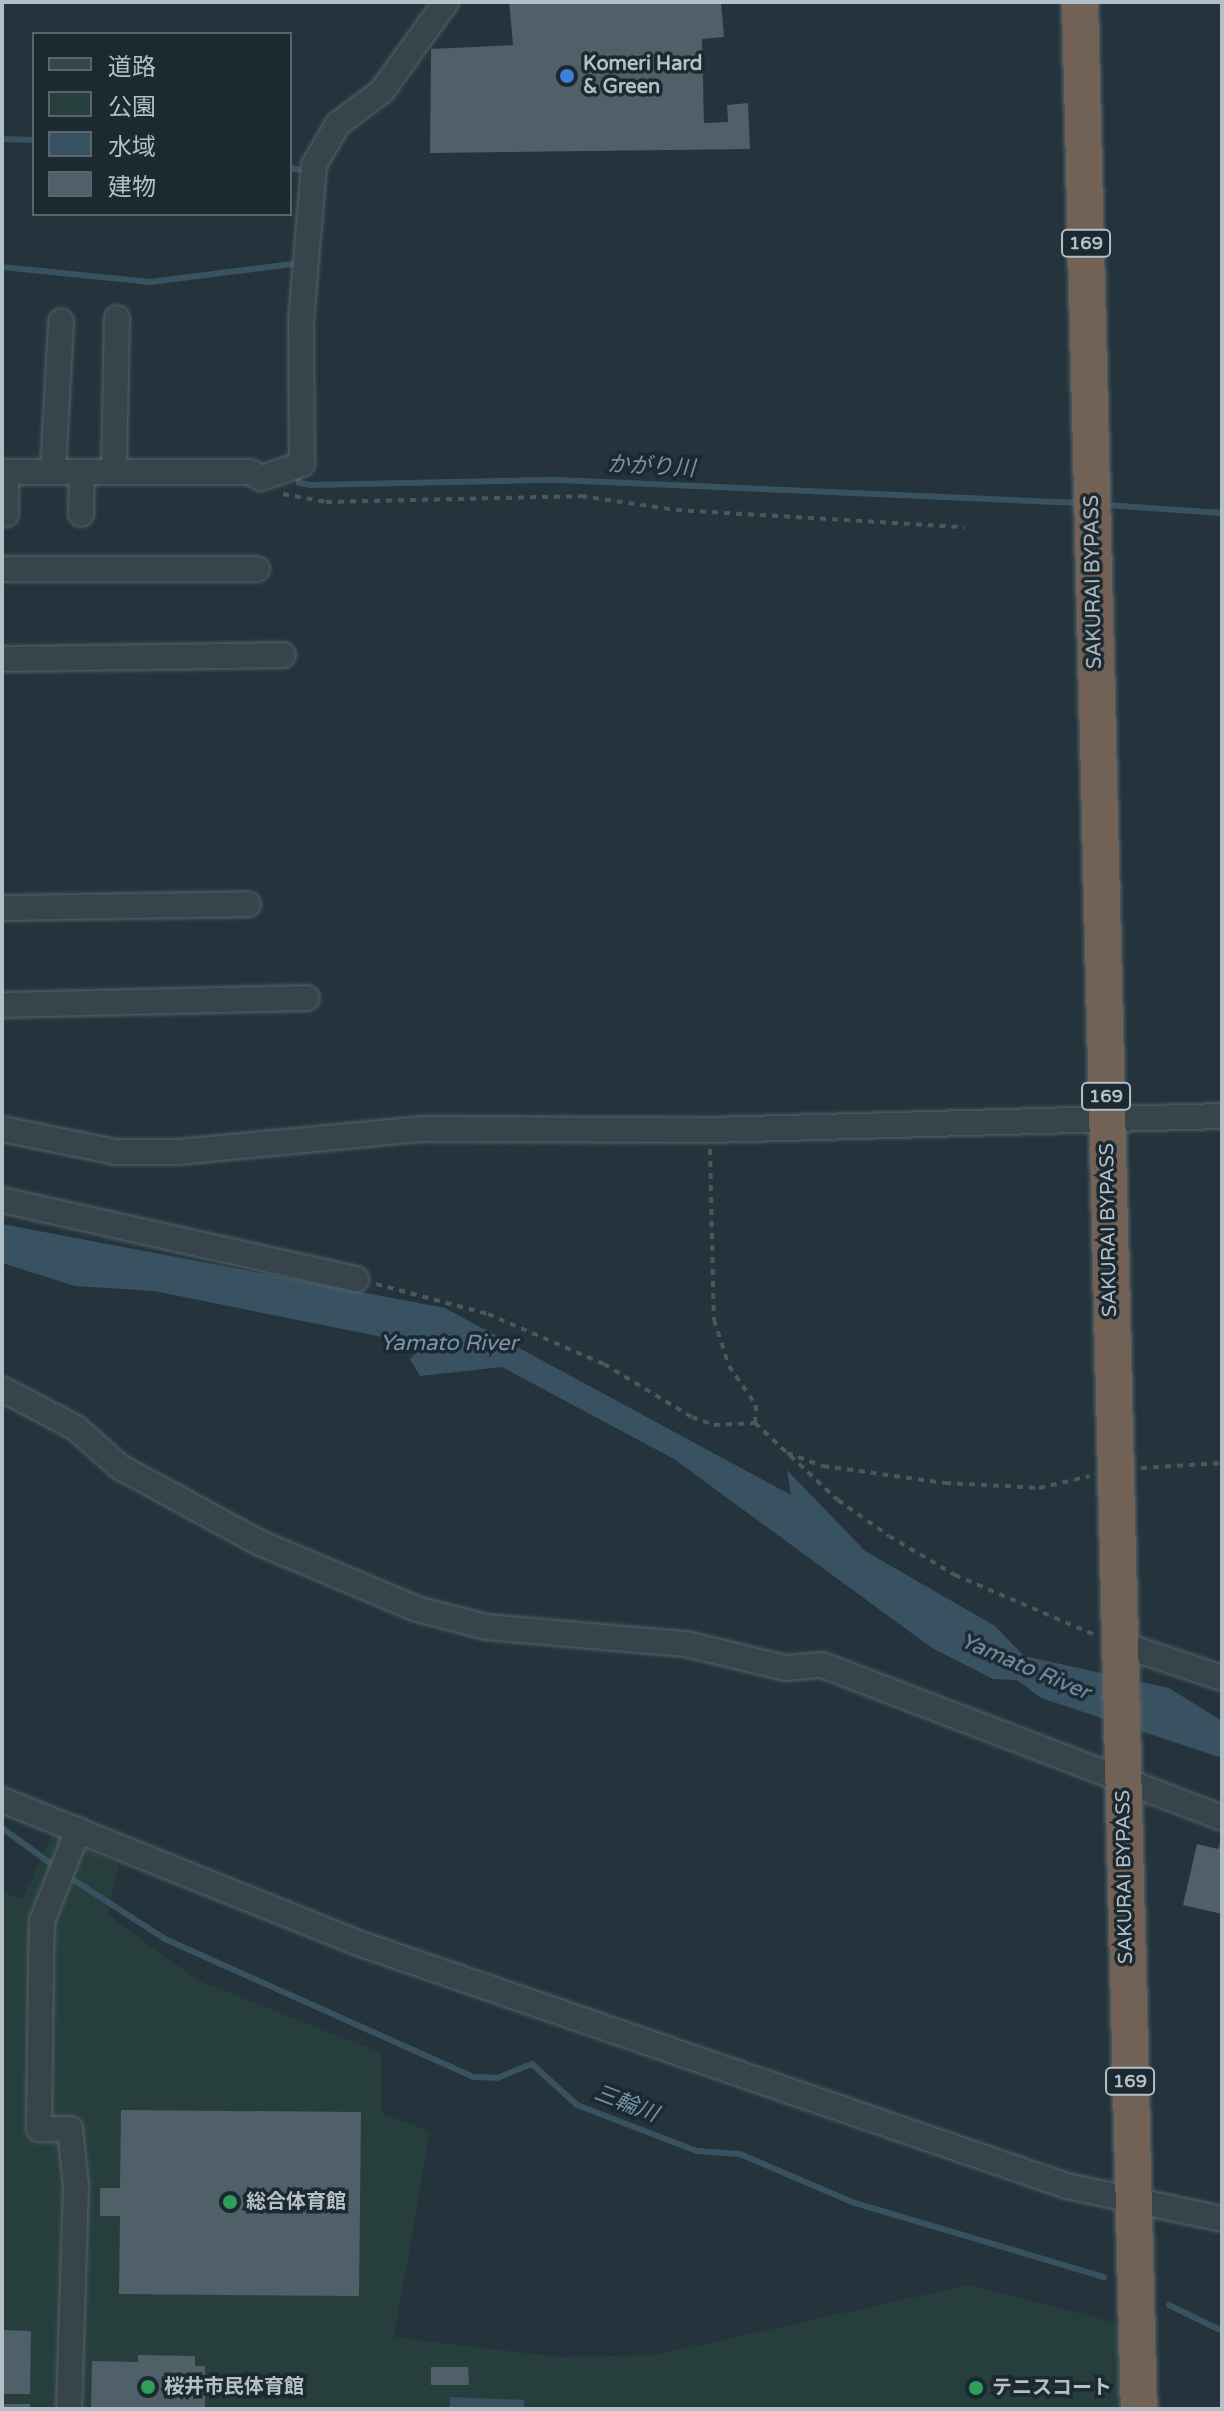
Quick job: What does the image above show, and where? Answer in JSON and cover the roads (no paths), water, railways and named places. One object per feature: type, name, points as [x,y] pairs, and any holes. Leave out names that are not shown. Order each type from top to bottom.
[{"type":"highway","name":"SAKURAI BYPASS","points":[[1080,2],[1139,2409]]},
{"type":"street","points":[[6,514],[4,472],[258,477],[302,464],[301,321],[314,165],[338,124],[382,91],[446,2]]},
{"type":"street","points":[[114,472],[117,318]]},
{"type":"street","points":[[53,471],[61,321]]},
{"type":"street","points":[[81,514],[82,472]]},
{"type":"street","points":[[2,569],[257,569]]},
{"type":"street","points":[[2,659],[283,655]]},
{"type":"street","points":[[2,908],[248,904]]},
{"type":"street","points":[[2,1005],[307,998]]},
{"type":"street","points":[[2,1129],[116,1152],[423,1129],[709,1130],[1222,1116]]},
{"type":"street","points":[[2,1200],[356,1279]]},
{"type":"street","points":[[2,1389],[76,1428],[120,1467],[260,1543],[417,1609],[486,1627],[686,1644],[786,1668],[822,1665],[1123,1765],[1222,1818]]},
{"type":"street","points":[[1120,1657],[1222,1678]]},
{"type":"street","points":[[2,1800],[75,1839],[355,1942],[1133,2204],[1222,2219]]},
{"type":"street","points":[[69,2409],[76,2186],[70,2129],[39,2129],[42,1921],[75,1839]]},
{"type":"water","name":"Yamato River","points":[[2,1224],[445,1308],[791,1495],[787,1470],[865,1551],[995,1626],[1024,1656],[1169,1688],[1222,1721],[1222,1758],[1041,1698],[1017,1680],[993,1679],[932,1648],[674,1459],[502,1367],[420,1376],[410,1359],[418,1351],[377,1336],[154,1291],[75,1286],[2,1263]]},
{"type":"water","points":[[450,2397],[524,2400],[524,2409],[450,2409]]},
{"type":"waterway","points":[[2,139],[32,140]]},
{"type":"waterway","points":[[292,168],[306,171]]},
{"type":"waterway","points":[[2,267],[150,282],[301,263]]},
{"type":"waterway","name":"かがり川","points":[[297,471],[299,483],[311,485],[558,480],[1079,503]]},
{"type":"waterway","name":"かがり川","points":[[1106,505],[1222,513]]},
{"type":"waterway","name":"三輪川","points":[[2,1828],[57,1868]]},
{"type":"waterway","name":"三輪川","points":[[66,1875],[165,1939],[473,2077],[497,2078],[532,2064],[577,2105],[697,2151],[740,2154],[852,2202],[1104,2277]]},
{"type":"waterway","name":"三輪川","points":[[1169,2305],[1222,2331]]},
{"type":"place","name":"Komeri Hard & Green","points":[[567,76]]},
{"type":"place","name":"総合体育館","points":[[230,2202]]},
{"type":"place","name":"桜井市民体育館","points":[[148,2387]]},
{"type":"place","name":"テニスコート","points":[[976,2388]]}]
